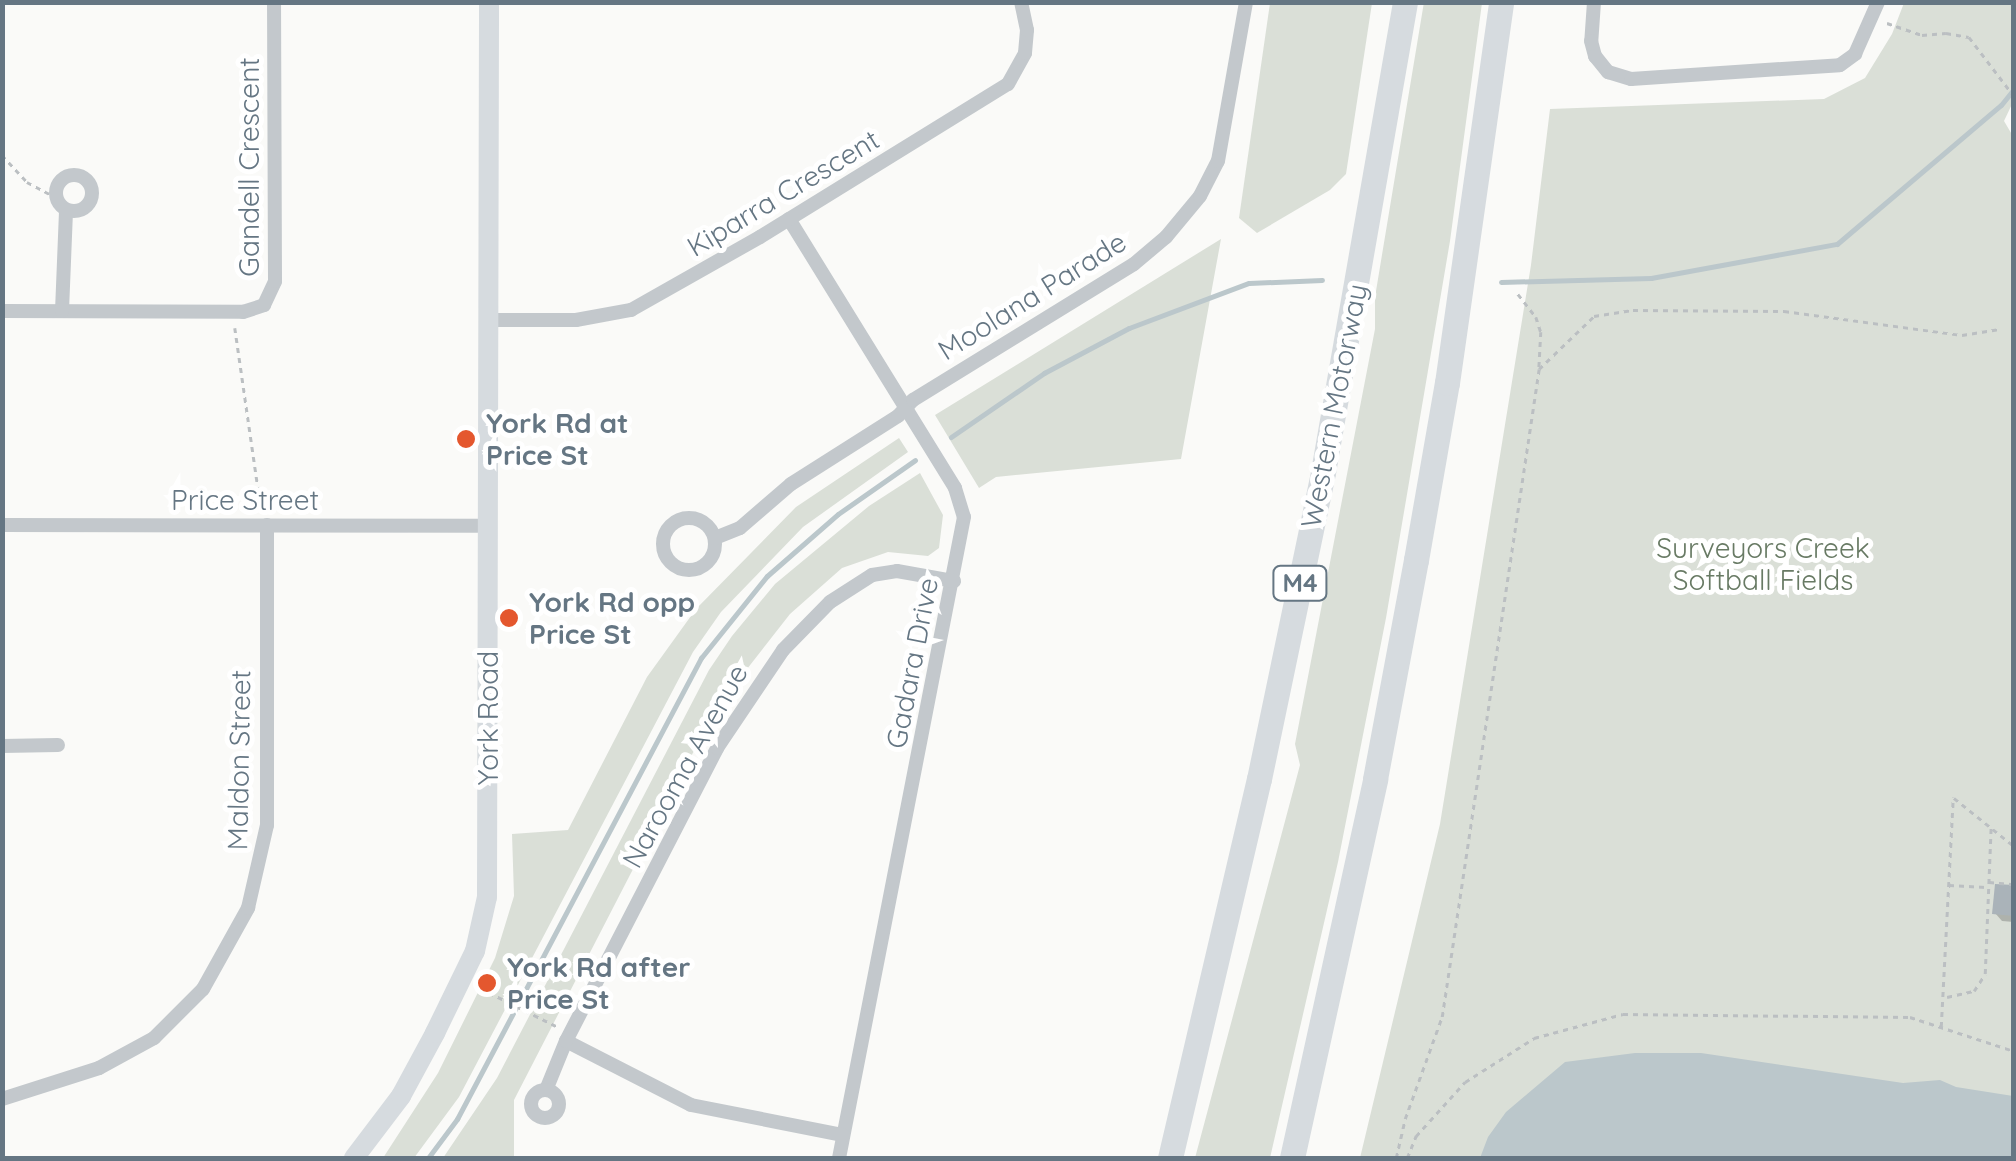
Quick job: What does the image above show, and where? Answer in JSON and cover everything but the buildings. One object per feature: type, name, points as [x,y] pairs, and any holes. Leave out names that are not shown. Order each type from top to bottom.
[{"type":"highway","name":"Western Motorway","points":[[1170,1158],[1254,798],[1323,472],[1405,2]]},
{"type":"highway","points":[[1292,1158],[1375,779],[1416,560],[1447,383],[1502,2]]},
{"type":"street","name":"Gandell Crescent","points":[[2,311],[234,312],[260,308],[275,282],[274,2]]},
{"type":"street","name":"York Road","points":[[354,1158],[401,1096],[463,978],[480,936],[488,884],[489,2]]},
{"type":"street","name":"Kiparra Crescent","points":[[488,320],[576,320],[632,310],[790,219],[1008,84],[1025,53],[1027,30],[1021,2]]},
{"type":"street","name":"Moolana Parade","points":[[714,538],[740,528],[791,484],[1134,264],[1185,216],[1210,178],[1221,151],[1246,2]]},
{"type":"street","points":[[1594,2],[1590,41],[1594,56],[1608,72],[1631,79],[1840,65],[1855,54],[1878,2]]},
{"type":"street","points":[[62,204],[62,311]]},
{"type":"street","name":"Gadara Drive","points":[[790,219],[961,501],[964,525],[839,1158]]},
{"type":"street","name":"Price Street","points":[[2,525],[488,526]]},
{"type":"street","name":"Maldon Street","points":[[2,1099],[99,1068],[167,1028],[216,971],[248,908],[267,825],[267,525]]},
{"type":"street","name":"Narooma Avenue","points":[[546,1090],[566,1041],[717,748],[783,650],[830,602],[862,579],[898,571],[954,581]]},
{"type":"street","points":[[2,746],[58,745]]},
{"type":"street","points":[[566,1041],[691,1105],[843,1135]]},
{"type":"path","points":[[1872,18],[1922,35],[1946,32],[1969,37],[2014,96]]},
{"type":"path","points":[[2,155],[27,182],[62,204]]},
{"type":"path","points":[[1396,1158],[1405,1119],[1442,1017],[1539,368],[1541,332],[1536,317],[1518,294]]},
{"type":"path","points":[[1539,368],[1594,316],[1633,310],[1784,311],[1962,335],[2000,329]]},
{"type":"path","points":[[234,312],[258,498],[267,525]]},
{"type":"path","points":[[1941,1028],[1953,797],[2014,846]]},
{"type":"path","points":[[1945,998],[1974,992],[1983,981],[1991,827]]},
{"type":"path","points":[[1988,882],[2014,884]]},
{"type":"path","points":[[1947,885],[1987,888]]},
{"type":"path","points":[[463,978],[557,1026],[566,1041]]},
{"type":"path","points":[[1407,1158],[1416,1136],[1465,1082],[1534,1038],[1623,1014],[1784,1018],[1865,1013],[1910,1017],[2014,1051]]},
{"type":"green space","points":[[1424,2],[1482,3],[1450,241],[1386,618],[1338,862],[1270,1158],[1195,1158],[1300,765],[1295,744],[1375,329],[1375,297]]},
{"type":"green space","points":[[1270,3],[1372,3],[1346,174],[1330,190],[1257,233],[1239,218]]},
{"type":"green space","name":"Surveyors Creek Softball Fields","points":[[1904,3],[2013,3],[2013,102],[2004,121],[2014,138],[2013,1158],[1360,1158],[1440,824],[1531,265],[1550,109],[1824,99],[1865,78],[1892,34]]},
{"type":"green space","points":[[1221,239],[1181,459],[996,477],[979,488],[935,415]]},
{"type":"green space","points":[[899,438],[908,452],[803,527],[721,612],[693,652],[459,1097],[414,1158],[383,1158],[438,1073],[495,958],[514,896],[512,834],[568,830],[647,677],[696,609],[796,507]]},
{"type":"green space","points":[[920,473],[943,515],[939,548],[928,556],[888,552],[842,568],[790,614],[715,710],[514,1100],[514,1158],[443,1158],[497,1078],[709,670],[732,636],[775,584],[869,506]]},
{"type":"shaded area","points":[[1635,1053],[1701,1053],[1903,1083],[1940,1080],[1956,1087],[2013,1096],[2013,1158],[1480,1158],[1488,1137],[1506,1112],[1565,1062]]},
{"type":"waterway","points":[[1501,282],[1651,278],[1837,244],[2001,105],[2014,89]]},
{"type":"waterway","points":[[951,437],[1044,373],[1129,328],[1249,283],[1322,280]]},
{"type":"waterway","points":[[428,1158],[457,1119],[701,658],[767,576],[838,514],[915,460]]},
{"type":"place","name":"York Rd at Price St","points":[[466,439]]},
{"type":"place","name":"York Rd opp Price St","points":[[509,618]]},
{"type":"place","name":"York Rd after Price St","points":[[487,983]]}]
